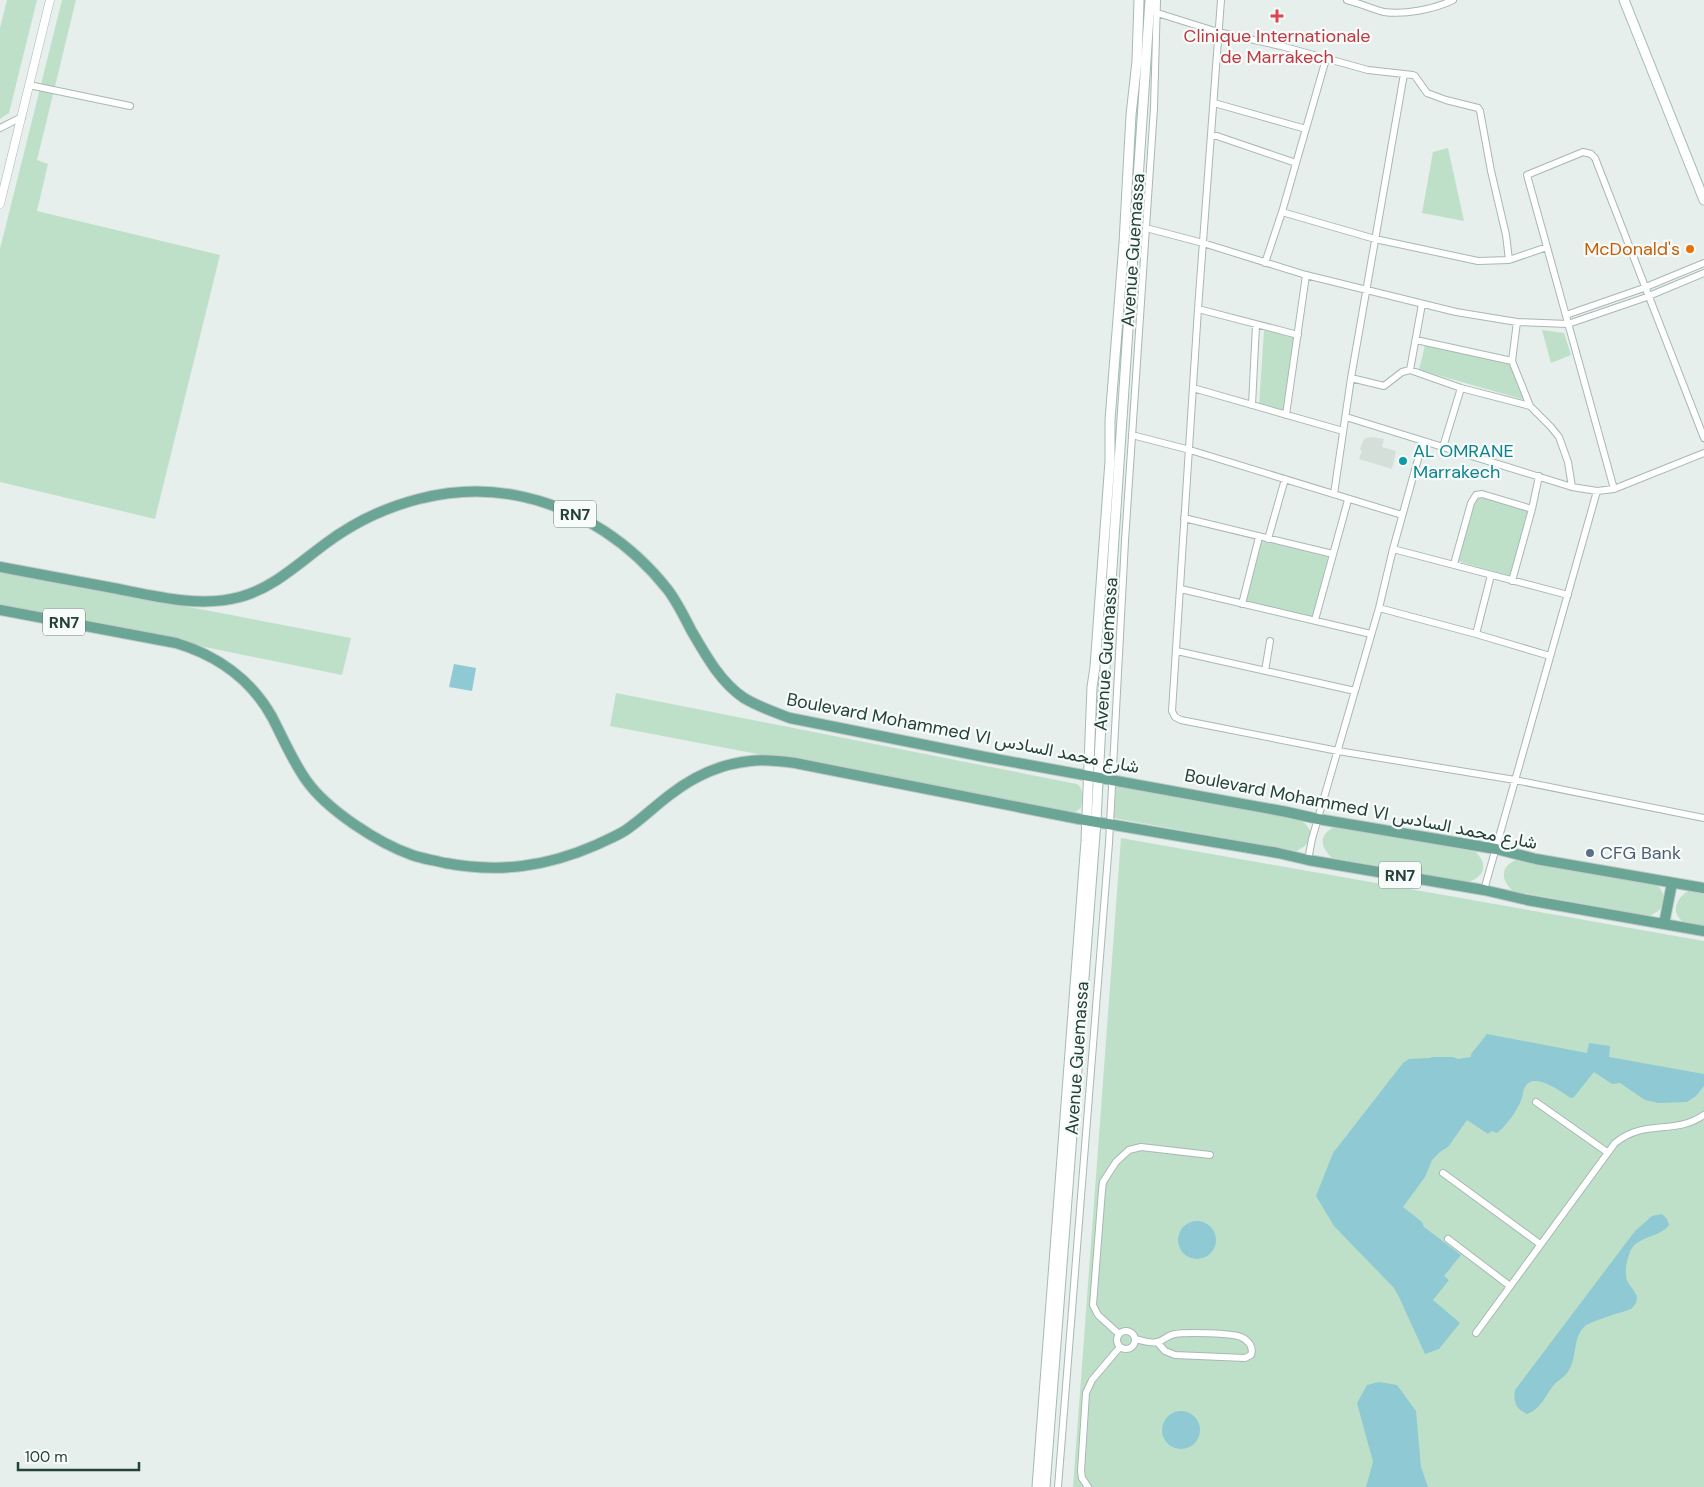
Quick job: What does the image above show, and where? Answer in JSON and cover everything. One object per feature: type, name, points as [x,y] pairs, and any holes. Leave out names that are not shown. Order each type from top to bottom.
[{"type":"main road","name":"Avenue Guemassa","points":[[1044,1487],[1094,776],[1109,612],[1153,12],[1150,0]]},
{"type":"main road","points":[[1624,0],[1704,200]]},
{"type":"main road","name":"Avenue Guemassa","points":[[1094,776],[1092,687],[1110,461],[1110,420],[1124,243],[1131,115],[1137,61],[1139,4]]},
{"type":"main road","name":"Boulevard Mohammed VI شارع محمد السادس","points":[[0,567],[182,600],[216,602],[241,597],[268,586],[297,567],[348,528],[380,511],[399,504],[444,493],[492,492],[525,497],[560,508],[586,520],[610,534],[639,558],[669,591],[713,666],[728,685],[743,697],[764,709],[790,718],[1318,819],[1496,849],[1704,888]]},
{"type":"main road","name":"RN7","points":[[0,610],[176,643],[198,650],[214,658],[235,673],[254,691],[271,716],[289,754],[307,781],[323,799],[374,837],[411,855],[423,858],[475,867],[504,868],[539,865],[582,851],[626,830],[687,782],[723,766],[749,761],[795,763],[1091,821],[1278,852],[1308,860],[1484,890],[1527,900],[1704,931]]},
{"type":"main road","name":"Avenue Guemassa","points":[[1037,1487],[1091,821]]},
{"type":"main road","points":[[1664,924],[1672,883]]},
{"type":"street","points":[[0,204],[50,0]]},
{"type":"street","name":"Avenue Guemassa","points":[[1058,1487],[1110,824],[1132,435],[1154,108],[1153,12],[1158,0]]},
{"type":"street","points":[[1221,0],[1184,518],[1172,711],[1175,717],[1181,720],[1338,751],[1515,780],[1704,818]]},
{"type":"street","points":[[1347,0],[1383,11],[1399,13],[1427,8],[1453,0]]},
{"type":"street","points":[[1139,4],[1153,12],[1218,32],[1281,46],[1368,70],[1415,76],[1428,93],[1446,100],[1478,108],[1506,235],[1509,260]]},
{"type":"street","points":[[1265,263],[1282,212],[1326,59]]},
{"type":"street","points":[[1334,494],[1351,378],[1404,74]]},
{"type":"street","points":[[29,85],[130,106]]},
{"type":"street","points":[[1214,103],[1306,129]]},
{"type":"street","points":[[0,128],[22,117]]},
{"type":"street","points":[[1211,134],[1296,163]]},
{"type":"street","points":[[1614,489],[1527,175],[1582,152],[1591,154],[1595,158],[1650,295],[1704,438]]},
{"type":"street","points":[[1282,212],[1376,239],[1478,261],[1509,260],[1547,248]]},
{"type":"street","points":[[1146,228],[1203,243],[1306,275],[1456,312],[1517,322],[1568,324],[1650,295],[1704,273]]},
{"type":"street","points":[[1566,315],[1646,287],[1704,263]]},
{"type":"street","points":[[1286,415],[1306,275]]},
{"type":"street","points":[[1410,370],[1422,304]]},
{"type":"street","points":[[1198,309],[1298,335]]},
{"type":"street","points":[[1517,322],[1512,361],[1530,406],[1552,427],[1559,437],[1568,462],[1572,487]]},
{"type":"street","points":[[1252,405],[1256,325]]},
{"type":"street","points":[[1416,340],[1512,361]]},
{"type":"street","points":[[1351,378],[1384,386],[1402,372],[1410,370],[1461,388],[1530,406]]},
{"type":"street","points":[[1194,388],[1343,431]]},
{"type":"street","points":[[1443,447],[1461,388]]},
{"type":"street","points":[[1346,418],[1572,487],[1597,491],[1614,489],[1704,454]]},
{"type":"street","points":[[1132,435],[1190,450],[1402,515]]},
{"type":"street","points":[[1308,860],[1354,690],[1379,608],[1423,441]]},
{"type":"street","points":[[1512,580],[1532,509],[1538,476]]},
{"type":"street","points":[[1268,539],[1284,479]]},
{"type":"street","points":[[1484,890],[1597,491]]},
{"type":"street","points":[[1454,564],[1471,503],[1476,495],[1482,494],[1532,509]]},
{"type":"street","points":[[1315,620],[1348,500]]},
{"type":"street","points":[[1184,518],[1332,554]]},
{"type":"street","points":[[1242,604],[1259,537]]},
{"type":"street","points":[[1393,549],[1568,595]]},
{"type":"street","points":[[1476,634],[1491,575]]},
{"type":"street","points":[[1181,589],[1371,634]]},
{"type":"street","points":[[1379,608],[1550,656]]},
{"type":"street","points":[[1266,671],[1270,641]]},
{"type":"street","points":[[1177,651],[1354,690]]},
{"type":"street","points":[[1536,1102],[1607,1152]]},
{"type":"street","points":[[1476,1333],[1607,1152],[1624,1136],[1636,1130],[1649,1127],[1674,1127],[1686,1124],[1704,1115]]},
{"type":"street","points":[[1119,1334],[1098,1316],[1093,1305],[1103,1182],[1116,1162],[1134,1148],[1174,1150],[1210,1155]]},
{"type":"street","points":[[1443,1173],[1540,1244]]},
{"type":"street","points":[[1448,1239],[1510,1286]]},
{"type":"street","points":[[1119,1334],[1129,1331],[1135,1339],[1129,1349],[1120,1348]]},
{"type":"street","points":[[1119,1334],[1117,1340],[1120,1348]]},
{"type":"street","points":[[1135,1339],[1157,1342],[1175,1334],[1226,1335],[1241,1337],[1248,1342],[1253,1350],[1249,1357],[1241,1359],[1174,1355],[1165,1351],[1157,1342]]},
{"type":"street","points":[[1088,1487],[1082,1478],[1081,1471],[1086,1393],[1092,1380],[1120,1348]]},
{"type":"shaded area","points":[[1371,437],[1384,439],[1382,447],[1396,451],[1392,469],[1359,459],[1363,441]]},
{"type":"green space","points":[[7,0],[37,0],[9,113],[0,119],[0,28]]},
{"type":"green space","points":[[62,0],[76,0],[37,160],[48,164],[37,211],[220,255],[155,519],[0,482],[0,249]]},
{"type":"green space","points":[[1448,148],[1464,221],[1422,213],[1433,152]]},
{"type":"green space","points":[[1264,330],[1299,339],[1288,414],[1259,406]]},
{"type":"green space","points":[[1542,330],[1564,333],[1571,355],[1551,363]]},
{"type":"green space","points":[[1425,345],[1514,362],[1529,401],[1419,370]]},
{"type":"green space","points":[[1477,496],[1531,510],[1511,576],[1457,561]]},
{"type":"green space","points":[[1260,541],[1328,557],[1313,618],[1246,602]]},
{"type":"green space","points":[[0,571],[351,638],[342,675],[0,605]]},
{"type":"green space","points":[[616,693],[1077,784],[1082,791],[1081,808],[1074,813],[1061,812],[610,726]]},
{"type":"green space","points":[[1116,784],[1301,820],[1311,834],[1309,842],[1296,851],[1114,818]]},
{"type":"green space","points":[[1336,826],[1476,852],[1482,861],[1483,870],[1478,877],[1468,882],[1332,858],[1323,845],[1323,840],[1326,833]]},
{"type":"green space","points":[[1121,838],[1704,941],[1704,1487],[1073,1487]]},
{"type":"green space","points":[[1519,859],[1656,884],[1663,893],[1664,902],[1659,910],[1649,916],[1513,891],[1506,882],[1504,872],[1509,864]]},
{"type":"green space","points":[[1690,890],[1704,893],[1704,927],[1686,923],[1677,914],[1676,905],[1678,900]]},
{"type":"water","points":[[454,664],[476,668],[472,691],[449,687]]},
{"type":"water","points":[[1487,1034],[1587,1053],[1589,1043],[1610,1046],[1609,1057],[1704,1074],[1704,1086],[1696,1096],[1687,1102],[1658,1103],[1645,1100],[1620,1083],[1612,1084],[1594,1072],[1574,1097],[1571,1098],[1548,1084],[1535,1081],[1529,1083],[1524,1088],[1522,1098],[1515,1113],[1497,1133],[1492,1131],[1488,1134],[1467,1120],[1448,1147],[1432,1160],[1425,1177],[1403,1207],[1422,1222],[1424,1227],[1461,1255],[1444,1276],[1449,1280],[1433,1300],[1460,1323],[1439,1349],[1425,1354],[1394,1288],[1334,1226],[1316,1196],[1333,1153],[1403,1063],[1409,1059],[1453,1057],[1458,1059],[1471,1057],[1471,1054]]},
{"type":"water","points":[[1662,1214],[1667,1219],[1669,1225],[1659,1233],[1636,1244],[1628,1259],[1626,1275],[1636,1295],[1635,1304],[1631,1309],[1584,1327],[1578,1337],[1573,1359],[1567,1373],[1555,1384],[1536,1409],[1527,1414],[1520,1410],[1514,1398],[1515,1390],[1635,1231],[1652,1216]]},
{"type":"water","points":[[1197,1221],[1211,1226],[1216,1240],[1211,1254],[1197,1259],[1183,1254],[1178,1240],[1183,1226]]},
{"type":"water","points":[[1379,1382],[1397,1385],[1416,1411],[1421,1467],[1428,1487],[1366,1487],[1373,1462],[1357,1403],[1367,1385]]},
{"type":"water","points":[[1181,1411],[1188,1412],[1194,1417],[1199,1423],[1199,1437],[1194,1443],[1188,1448],[1181,1449],[1174,1448],[1168,1443],[1163,1437],[1162,1430],[1163,1423],[1168,1417],[1174,1412]]},
{"type":"place","name":"Clinique Internationale de Marrakech","points":[[1277,16]]},
{"type":"place","name":"McDonald's","points":[[1690,249]]},
{"type":"place","name":"AL OMRANE Marrakech","points":[[1403,461]]},
{"type":"place","name":"CFG Bank","points":[[1590,853]]}]
